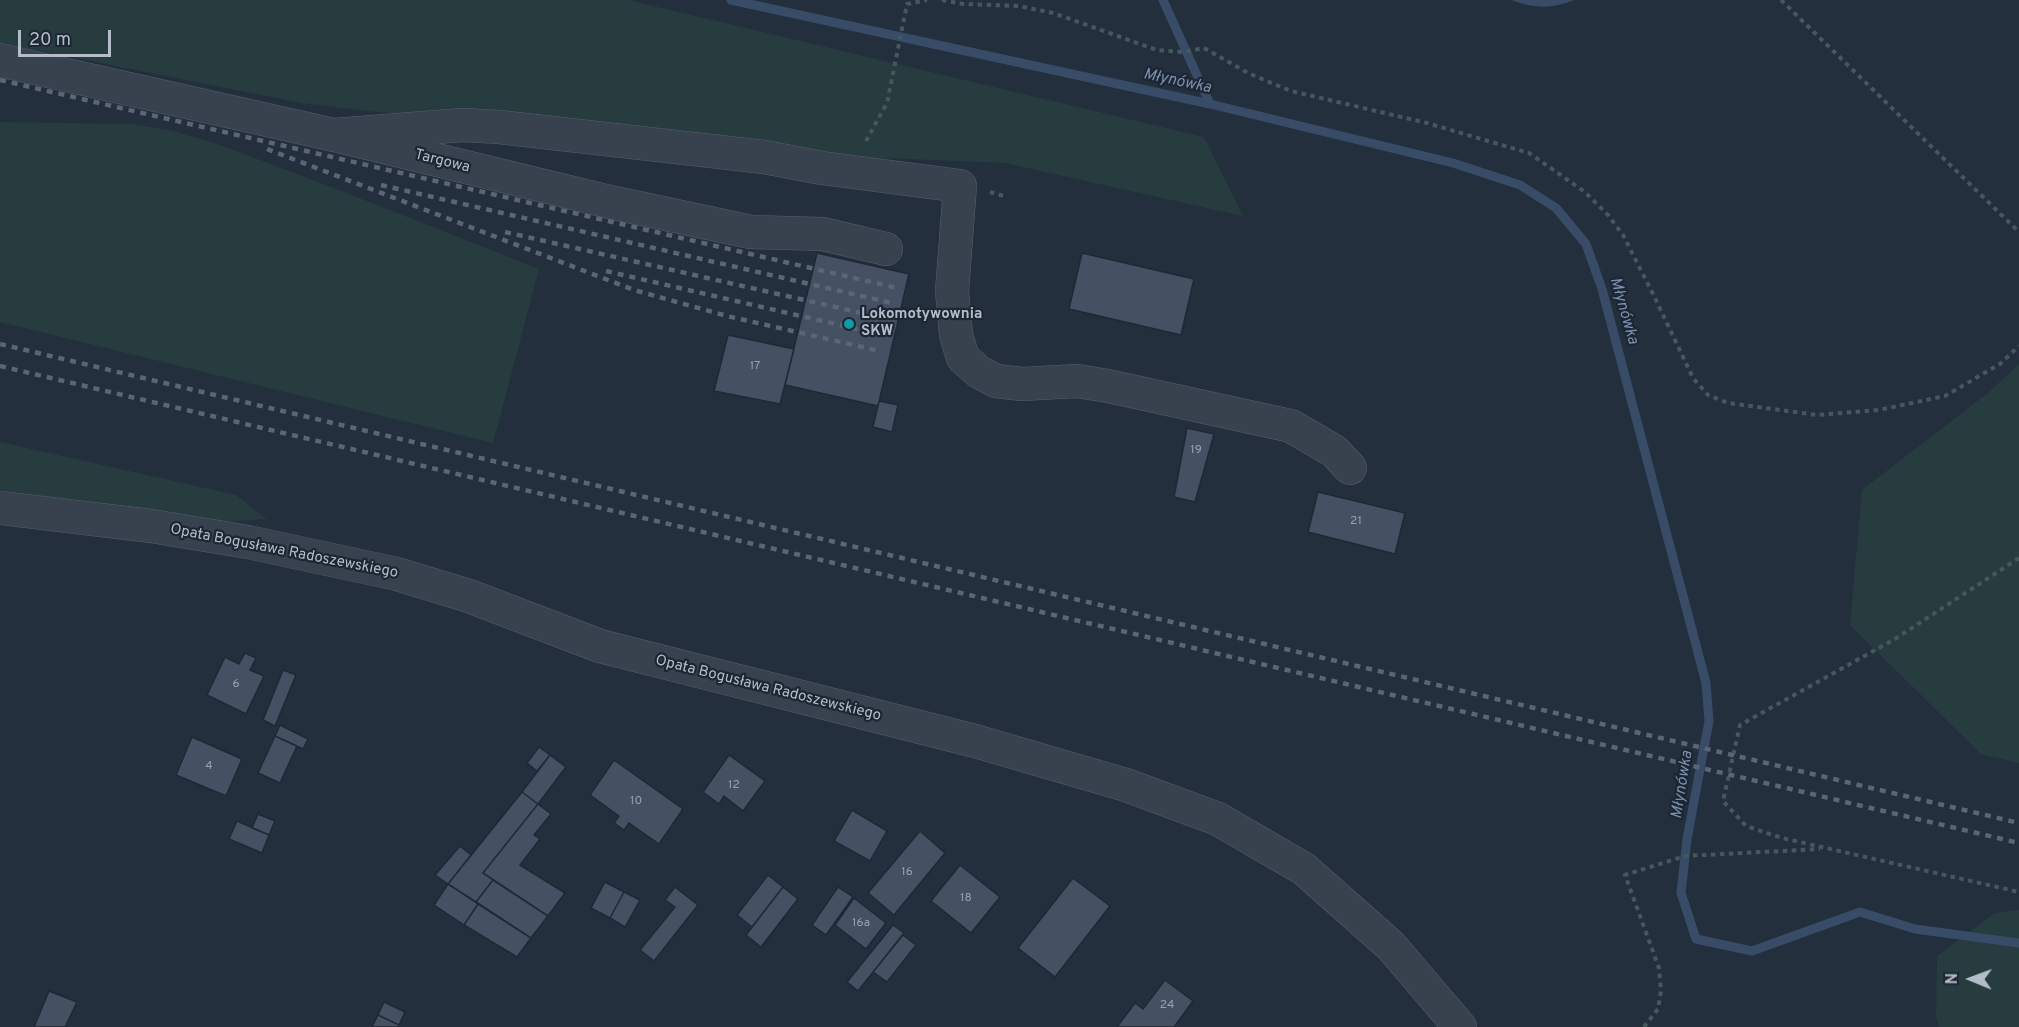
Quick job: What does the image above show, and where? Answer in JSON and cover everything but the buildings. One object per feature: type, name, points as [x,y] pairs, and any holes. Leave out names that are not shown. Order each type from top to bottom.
[{"type":"street","name":"Targowa","points":[[0,60],[334,135],[599,200],[751,232],[823,234],[886,249]]},
{"type":"street","points":[[334,135],[463,125],[499,127],[764,157],[822,168],[960,186],[952,291],[956,335],[963,358],[979,372],[996,381],[1013,383],[1077,381],[1108,386],[1291,426],[1334,451],[1350,468]]},
{"type":"street","name":"Opata Bogusława Radoszewskiego","points":[[0,508],[151,526],[248,542],[397,574],[469,596],[600,646],[975,741],[1126,785],[1218,819],[1304,868],[1391,946],[1460,1027]]},
{"type":"path","points":[[822,168],[866,142],[886,103],[907,4],[927,0]]},
{"type":"path","points":[[942,0],[963,4],[1019,6],[1053,13],[1157,50],[1183,52],[1204,48],[1250,74],[1291,91],[1427,123],[1464,136],[1529,153],[1585,192],[1608,215],[1633,255],[1694,378],[1708,395],[1728,403],[1817,415],[1879,410],[1945,396],[2000,364],[2019,346]]},
{"type":"path","points":[[1780,0],[2019,231]]},
{"type":"path","points":[[2019,558],[1895,639],[1740,725],[1723,801],[1746,826],[1827,848],[2019,892]]},
{"type":"path","points":[[1644,1027],[1658,1009],[1661,991],[1659,968],[1639,921],[1625,875],[1685,856],[1827,848]]},
{"type":"green space","points":[[0,0],[628,0],[1204,137],[1243,216],[1005,163],[811,155],[573,127],[367,111],[302,103],[0,43]]},
{"type":"green space","points":[[0,122],[131,124],[173,131],[223,146],[539,269],[493,443],[0,322]]},
{"type":"green space","points":[[2019,364],[2019,763],[1981,754],[1850,625],[1862,490],[1989,392]]},
{"type":"green space","points":[[0,442],[236,495],[267,519],[200,523],[0,490]]},
{"type":"green space","points":[[2019,910],[2019,1027],[1939,1027],[1936,1017],[1937,956],[1995,913]]},
{"type":"water","points":[[1512,0],[1574,0],[1543,7]]},
{"type":"waterway","name":"Młynówka","points":[[731,0],[1210,104],[1453,163],[1520,185],[1556,208],[1586,244],[1602,289],[1706,683],[1709,721],[1687,839],[1681,893],[1696,939],[1752,951],[1860,912],[1915,929],[2019,943]]},
{"type":"waterway","points":[[1163,0],[1210,104]]},
{"type":"railway","points":[[0,80],[897,288]]},
{"type":"railway","points":[[267,149],[634,290],[727,316],[880,351]]},
{"type":"railway","points":[[381,185],[892,303]]},
{"type":"railway","points":[[505,232],[888,319]]},
{"type":"railway","points":[[606,271],[883,335]]},
{"type":"railway","points":[[0,344],[2019,823]]},
{"type":"railway","points":[[0,366],[2019,843]]},
{"type":"place","name":"Lokomotywownia SKW","points":[[849,324]]}]
